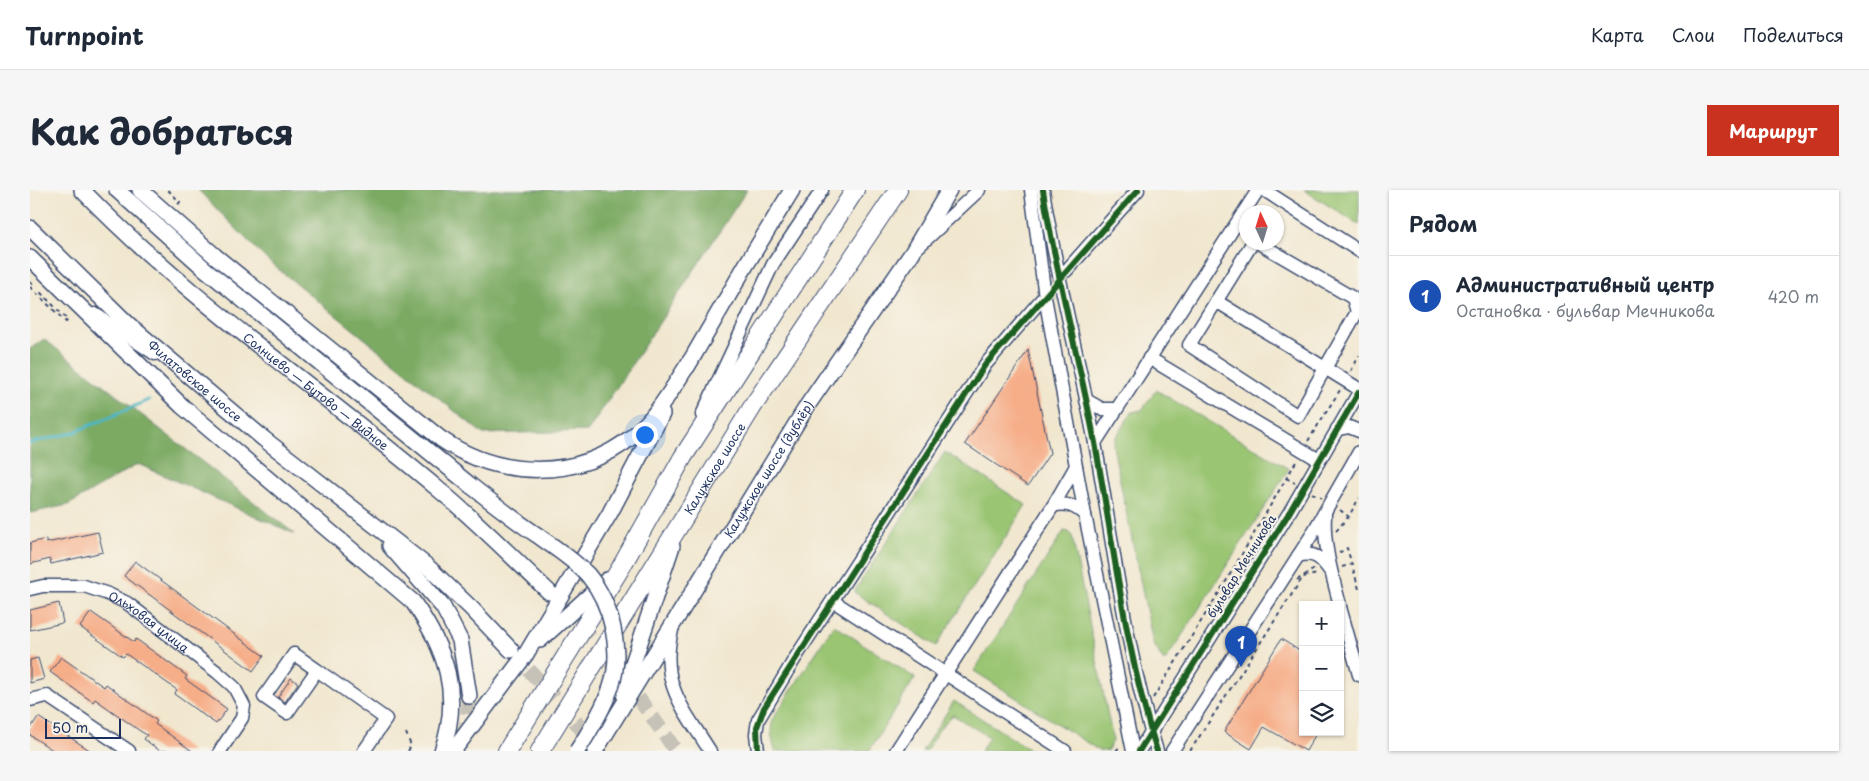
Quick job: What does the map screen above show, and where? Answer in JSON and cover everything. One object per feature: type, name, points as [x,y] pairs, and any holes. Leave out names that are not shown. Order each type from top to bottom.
[{"type":"highway","points":[[507,751],[620,570],[683,457],[855,190]]},
{"type":"highway","name":"Калужское шоссе","points":[[540,751],[680,521],[753,406],[898,190]]},
{"type":"main road","name":"Солнцево — Бутово — Видное","points":[[82,190],[114,223],[224,319],[439,490],[550,592]]},
{"type":"main road","points":[[117,190],[205,269],[470,485],[567,555],[588,576],[605,602],[612,622],[616,652],[612,686],[596,720],[578,751]]},
{"type":"main road","points":[[138,190],[215,256],[441,439],[455,448],[486,462],[518,469],[554,469],[578,464],[612,450],[633,436],[647,423],[691,360]]},
{"type":"main road","points":[[454,751],[526,654],[610,513],[691,360],[792,190]]},
{"type":"main road","name":"Калужское шоссе (дублёр)","points":[[595,751],[809,403],[912,253],[949,190]]},
{"type":"main road","name":"Филатовское шоссе","points":[[30,228],[129,325],[264,439],[369,522]]},
{"type":"main road","points":[[30,258],[182,406],[413,602],[438,641],[447,669],[451,714],[448,734],[442,751]]},
{"type":"main road","points":[[612,722],[636,657],[680,521]]},
{"type":"main road","points":[[369,522],[427,566],[511,650]]},
{"type":"main road","points":[[369,522],[443,607],[460,640],[469,696]]},
{"type":"main road","points":[[526,654],[620,570]]},
{"type":"street","points":[[138,190],[205,269]]},
{"type":"street","points":[[683,457],[773,264],[822,190]]},
{"type":"street","points":[[912,253],[979,190]]},
{"type":"street","points":[[1031,190],[1045,297],[1128,737],[1133,751]]},
{"type":"street","points":[[1043,190],[1095,443],[1121,604],[1144,711],[1157,751]]},
{"type":"street","points":[[1066,271],[1138,190]]},
{"type":"street","points":[[1095,443],[1258,190]]},
{"type":"street","points":[[1264,190],[1359,251]]},
{"type":"street","points":[[1247,250],[1189,345],[1298,416],[1358,312],[1356,294],[1272,250]]},
{"type":"street","points":[[68,296],[188,376]]},
{"type":"street","points":[[758,751],[756,734],[761,714],[985,366],[1042,299]]},
{"type":"street","points":[[1216,301],[1324,370],[1359,390]]},
{"type":"street","points":[[1149,358],[1319,460]]},
{"type":"street","name":"бульвар Мечникова","points":[[1138,751],[1303,488],[1359,390]]},
{"type":"street","points":[[1086,400],[1098,408],[1116,409]]},
{"type":"street","points":[[1337,430],[1349,427],[1359,431]]},
{"type":"street","points":[[1172,751],[1298,556],[1359,452]]},
{"type":"street","points":[[896,751],[1054,506],[1076,466]]},
{"type":"street","points":[[1054,506],[1064,504],[1072,506],[1085,515]]},
{"type":"street","points":[[1328,507],[1325,534],[1330,570],[1339,601]]},
{"type":"street","points":[[1298,556],[1308,553],[1315,555],[1330,570]]},
{"type":"street","name":"Ольховая улица","points":[[30,589],[43,586],[84,586],[127,603],[223,677],[234,687],[244,706],[242,718],[220,751]]},
{"type":"street","points":[[833,601],[1065,751]]},
{"type":"street","points":[[1344,621],[1359,675]]},
{"type":"street","points":[[674,622],[668,646],[668,670],[672,690],[710,751]]},
{"type":"street","points":[[317,670],[287,713],[264,697],[294,654],[317,670],[386,719],[364,751]]},
{"type":"street","points":[[30,700],[48,696],[129,751]]},
{"type":"path","points":[[168,190],[180,202],[177,206],[172,201]]},
{"type":"path","points":[[30,282],[31,286],[66,322],[68,320],[40,292]]},
{"type":"path","points":[[1144,711],[1225,583],[1359,356]]},
{"type":"path","points":[[1286,478],[1328,507],[1349,516]]},
{"type":"path","points":[[1352,564],[1359,589]]},
{"type":"path","points":[[1190,751],[1303,577]]},
{"type":"path","points":[[406,733],[411,746],[408,751]]},
{"type":"path","points":[[1116,751],[1128,737]]},
{"type":"green space","points":[[198,190],[747,190],[588,431],[483,434],[267,260]]},
{"type":"green space","points":[[1304,190],[1359,190],[1359,225]]},
{"type":"green space","points":[[44,339],[295,534],[138,464],[68,505],[30,513],[30,349]]},
{"type":"green space","points":[[1156,390],[1289,469],[1166,660],[1163,660],[1153,643],[1113,446],[1114,440],[1132,412],[1142,410]]},
{"type":"green space","points":[[945,452],[1026,505],[936,646],[854,592]]},
{"type":"green space","points":[[1064,531],[1069,532],[1072,536],[1113,741],[1107,751],[1100,751],[974,671]]},
{"type":"green space","points":[[834,625],[915,678],[869,751],[775,751],[771,733],[772,720]]},
{"type":"green space","points":[[954,701],[1032,751],[981,751],[989,737],[953,715],[940,728],[926,751],[922,751]]},
{"type":"building","points":[[1028,350],[1050,453],[1028,486],[965,444]]},
{"type":"building","points":[[98,532],[103,552],[51,564],[50,559],[30,564],[30,543],[46,539],[46,543]]},
{"type":"building","points":[[135,561],[264,656],[253,671],[124,576]]},
{"type":"building","points":[[59,603],[63,623],[30,630],[30,610]]},
{"type":"building","points":[[91,612],[134,642],[136,639],[187,676],[185,679],[227,709],[216,724],[174,694],[177,690],[126,654],[123,657],[80,627]]},
{"type":"building","points":[[1281,639],[1299,650],[1299,736],[1315,736],[1306,751],[1264,727],[1251,749],[1224,732]]},
{"type":"building","points":[[61,657],[104,687],[106,684],[157,721],[155,724],[192,751],[160,751],[144,739],[147,735],[95,699],[93,702],[50,672]]},
{"type":"building","points":[[38,658],[44,679],[30,683],[30,660]]},
{"type":"building","points":[[291,678],[298,683],[285,702],[278,697]]},
{"type":"building","points":[[38,717],[91,751],[54,751],[30,735],[30,729]]},
{"type":"waterway","points":[[30,443],[72,433],[149,400]]},
{"type":"tunnel","points":[[1042,299],[1066,271]]},
{"type":"tunnel","points":[[550,592],[616,669],[676,751]]},
{"type":"tunnel","points":[[513,653],[570,714],[593,745]]},
{"type":"tunnel","points":[[466,737],[469,696]]},
{"type":"cycle path","points":[[1043,190],[1054,253],[1095,443],[1128,636],[1136,675],[1157,751]]},
{"type":"cycle path","points":[[758,751],[757,727],[764,708],[985,365],[1138,190]]},
{"type":"cycle path","points":[[1139,751],[1289,513],[1359,392]]},
{"type":"place","name":"Административный центр","points":[[1241,667]]}]
